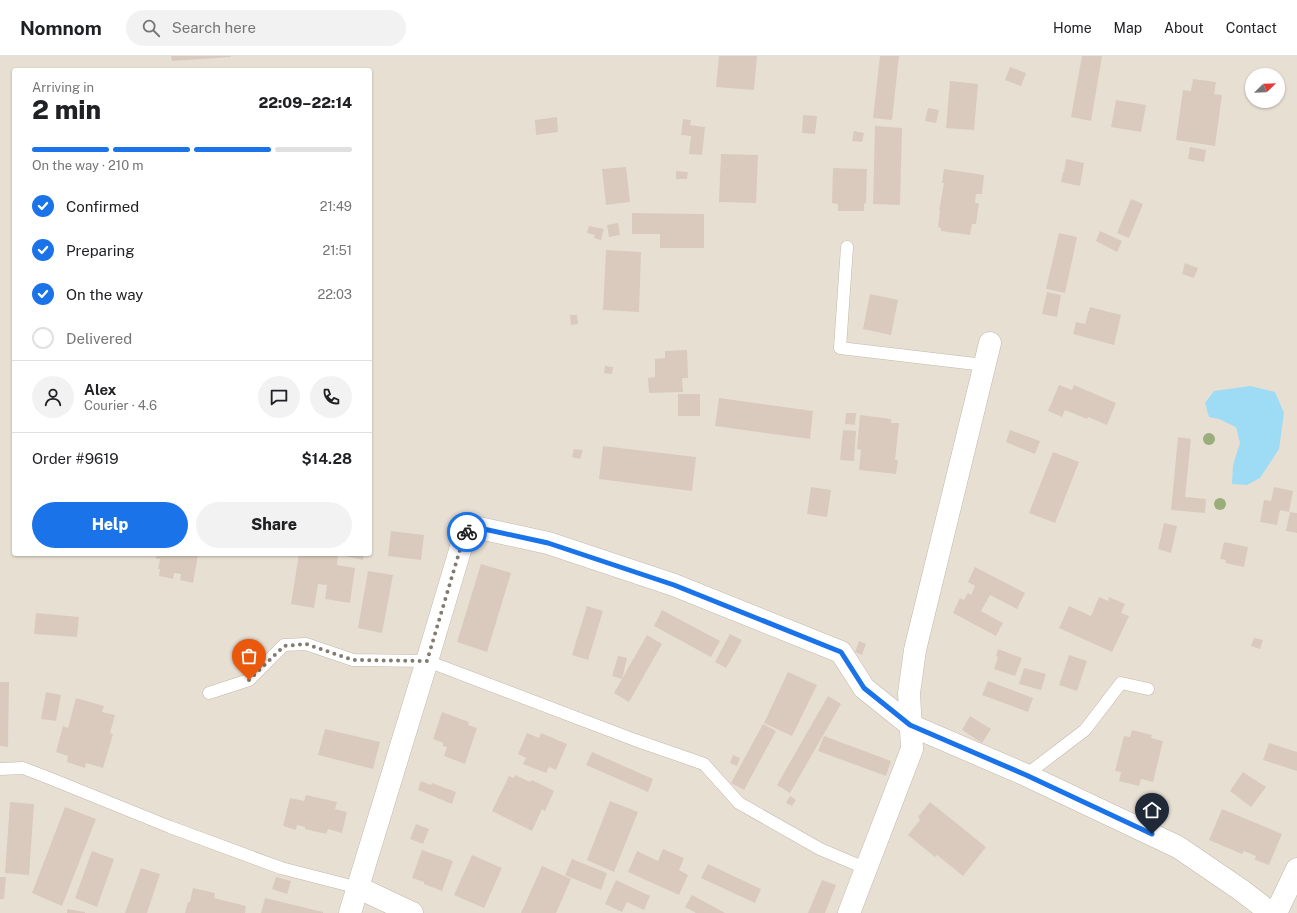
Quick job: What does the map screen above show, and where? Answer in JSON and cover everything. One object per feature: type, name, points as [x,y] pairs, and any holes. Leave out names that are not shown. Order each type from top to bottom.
[{"type":"street","points":[[849,913],[912,749],[909,693],[915,650],[990,343]]},
{"type":"street","points":[[350,913],[464,536],[470,526],[548,543],[674,585],[841,652],[864,688],[910,725],[1026,775],[1178,847],[1241,890],[1271,913]]},
{"type":"street","points":[[1276,913],[1297,869]]},
{"type":"street","points":[[358,888],[412,913]]},
{"type":"lane","points":[[847,247],[840,348],[984,365]]},
{"type":"lane","points":[[209,692],[249,680],[284,646],[306,644],[353,660],[427,661],[635,740],[704,764],[740,803],[820,849],[867,869]]},
{"type":"lane","points":[[1026,775],[1084,730],[1121,683],[1148,689]]},
{"type":"lane","points":[[0,769],[23,768],[170,827],[281,868],[358,888]]},
{"type":"shaded area","points":[[0,56],[1297,56],[1297,913],[0,913]]},
{"type":"water","points":[[1250,386],[1275,392],[1284,413],[1279,449],[1260,478],[1247,485],[1232,484],[1233,465],[1240,443],[1236,427],[1219,419],[1209,417],[1205,403],[1214,391]]},
{"type":"building","points":[[171,56],[231,56],[231,57],[172,61]]},
{"type":"building","points":[[719,56],[757,56],[754,90],[716,87]]},
{"type":"building","points":[[880,56],[899,56],[892,120],[873,118]]},
{"type":"building","points":[[1082,56],[1102,56],[1091,121],[1071,117]]},
{"type":"building","points":[[1010,67],[1026,73],[1021,86],[1005,80]]},
{"type":"building","points":[[1193,79],[1216,82],[1214,94],[1222,95],[1215,146],[1176,140],[1183,90],[1191,91]]},
{"type":"building","points":[[950,81],[978,84],[974,130],[946,128]]},
{"type":"building","points":[[1116,100],[1146,105],[1141,132],[1111,127]]},
{"type":"building","points":[[928,108],[939,110],[936,123],[925,121]]},
{"type":"building","points":[[803,115],[817,116],[815,134],[802,133]]},
{"type":"building","points":[[557,117],[558,132],[536,135],[535,120]]},
{"type":"building","points":[[683,119],[691,120],[690,125],[705,127],[702,155],[689,154],[691,136],[681,135]]},
{"type":"building","points":[[875,126],[902,128],[900,205],[873,204]]},
{"type":"building","points":[[854,131],[864,133],[862,142],[852,141]]},
{"type":"building","points":[[1190,147],[1206,150],[1204,162],[1188,159]]},
{"type":"building","points":[[721,154],[758,155],[756,203],[719,202]]},
{"type":"building","points":[[1066,159],[1084,163],[1080,186],[1061,182]]},
{"type":"building","points":[[626,167],[630,202],[606,205],[602,169]]},
{"type":"building","points":[[833,168],[867,169],[866,204],[864,203],[864,211],[838,211],[838,204],[832,203]]},
{"type":"building","points":[[944,169],[984,175],[982,194],[976,194],[975,203],[979,203],[976,224],[972,224],[970,235],[941,231],[941,228],[938,227],[944,183],[942,183]]},
{"type":"building","points":[[676,171],[688,172],[687,179],[676,179]]},
{"type":"building","points":[[1131,199],[1143,204],[1129,238],[1117,233]]},
{"type":"building","points":[[632,213],[704,214],[704,248],[660,248],[660,234],[632,234]]},
{"type":"building","points":[[618,223],[620,235],[609,237],[607,225]]},
{"type":"building","points":[[589,226],[604,229],[601,240],[594,238],[595,235],[587,233]]},
{"type":"building","points":[[1100,231],[1122,241],[1117,252],[1096,241]]},
{"type":"building","points":[[1059,233],[1077,237],[1065,293],[1046,289]]},
{"type":"building","points":[[606,250],[641,252],[639,312],[603,310]]},
{"type":"building","points":[[1185,263],[1198,268],[1194,278],[1182,274]]},
{"type":"building","points":[[1047,292],[1061,295],[1057,317],[1042,314]]},
{"type":"building","points":[[870,294],[898,300],[891,335],[863,329]]},
{"type":"building","points":[[1090,307],[1121,315],[1114,345],[1073,334],[1076,322],[1085,324]]},
{"type":"building","points":[[570,315],[577,315],[578,324],[571,325]]},
{"type":"building","points":[[687,350],[688,378],[682,378],[683,392],[649,393],[648,378],[655,377],[655,359],[665,358],[665,351]]},
{"type":"building","points":[[605,366],[613,367],[612,374],[604,373]]},
{"type":"building","points":[[1059,385],[1072,390],[1074,385],[1116,403],[1107,425],[1065,410],[1062,417],[1048,411]]},
{"type":"building","points":[[678,394],[700,394],[700,416],[678,416]]},
{"type":"building","points":[[719,398],[813,411],[810,439],[715,426]]},
{"type":"building","points":[[846,413],[856,413],[855,425],[845,424]]},
{"type":"building","points":[[860,415],[891,419],[891,423],[899,423],[895,460],[898,460],[896,474],[859,470],[861,450],[857,449]]},
{"type":"building","points":[[843,430],[856,431],[854,461],[840,460]]},
{"type":"building","points":[[1010,430],[1040,441],[1035,454],[1006,442]]},
{"type":"building","points":[[1178,437],[1191,439],[1185,497],[1206,499],[1205,513],[1171,510]]},
{"type":"building","points":[[603,446],[696,457],[692,491],[599,479]]},
{"type":"building","points":[[574,449],[583,450],[580,459],[572,457]]},
{"type":"building","points":[[1053,452],[1079,462],[1055,523],[1029,513]]},
{"type":"building","points":[[811,487],[831,490],[827,517],[807,514]]},
{"type":"building","points":[[1274,487],[1293,491],[1289,512],[1280,510],[1277,525],[1260,522],[1264,500],[1271,501]]},
{"type":"building","points":[[1290,512],[1297,513],[1297,533],[1286,531]]},
{"type":"building","points":[[1164,523],[1177,526],[1171,553],[1158,549]]},
{"type":"building","points":[[391,531],[424,535],[421,560],[388,556]]},
{"type":"building","points":[[1224,542],[1248,547],[1244,567],[1225,563],[1226,560],[1220,559]]},
{"type":"building","points":[[157,556],[198,556],[193,583],[180,580],[181,574],[174,573],[173,579],[159,576],[160,569],[158,569],[160,559],[156,559]]},
{"type":"building","points":[[299,556],[338,556],[337,565],[355,568],[350,603],[325,599],[327,585],[318,584],[314,608],[291,604]]},
{"type":"building","points":[[345,556],[364,556],[363,560]]},
{"type":"building","points":[[481,564],[511,573],[487,652],[457,642]]},
{"type":"building","points":[[975,567],[1025,593],[1017,609],[990,595],[981,611],[1003,623],[996,636],[953,613],[960,598],[964,600],[968,593],[971,595],[975,586],[968,582]]},
{"type":"building","points":[[368,571],[393,575],[382,633],[358,628]]},
{"type":"building","points":[[1099,597],[1108,601],[1109,597],[1125,604],[1121,613],[1129,616],[1112,652],[1059,628],[1069,606],[1091,616]]},
{"type":"building","points":[[587,606],[603,611],[588,660],[572,655]]},
{"type":"building","points":[[662,610],[720,641],[711,657],[654,626]]},
{"type":"building","points":[[36,613],[79,617],[77,637],[34,634]]},
{"type":"building","points":[[730,634],[742,640],[726,668],[715,662]]},
{"type":"building","points":[[647,635],[662,644],[629,702],[614,693]]},
{"type":"building","points":[[1254,638],[1263,640],[1260,649],[1251,646]]},
{"type":"building","points":[[859,641],[866,644],[862,655],[855,652]]},
{"type":"building","points":[[998,649],[1022,658],[1015,676],[994,669],[998,657],[996,656]]},
{"type":"building","points":[[1069,655],[1087,661],[1077,691],[1059,685]]},
{"type":"building","points":[[618,656],[627,658],[622,679],[612,676]]},
{"type":"building","points":[[1024,668],[1046,674],[1041,690],[1019,684]]},
{"type":"building","points":[[788,672],[817,685],[792,736],[764,723]]},
{"type":"building","points":[[988,681],[1033,698],[1028,712],[982,695]]},
{"type":"building","points":[[0,682],[9,682],[8,747],[0,746]]},
{"type":"building","points":[[46,692],[61,695],[56,721],[41,719]]},
{"type":"building","points":[[828,696],[841,704],[790,793],[777,785]]},
{"type":"building","points":[[76,698],[104,706],[102,712],[115,715],[110,733],[113,734],[103,768],[86,763],[85,768],[67,762],[68,756],[56,752],[63,726],[68,728]]},
{"type":"building","points":[[442,712],[469,722],[468,725],[477,728],[465,764],[444,756],[447,747],[443,746],[443,743],[433,739]]},
{"type":"building","points":[[970,716],[991,729],[982,743],[962,730]]},
{"type":"building","points":[[763,724],[776,731],[744,790],[731,783]]},
{"type":"building","points":[[325,729],[380,742],[373,769],[318,755]]},
{"type":"building","points":[[1132,730],[1152,735],[1151,738],[1163,741],[1153,782],[1141,779],[1139,786],[1119,781],[1121,772],[1115,771],[1124,736],[1130,737]]},
{"type":"building","points":[[527,733],[539,738],[541,733],[567,744],[556,770],[549,767],[546,773],[523,764],[526,758],[518,754]]},
{"type":"building","points":[[824,736],[891,761],[886,776],[818,751]]},
{"type":"building","points":[[1269,743],[1297,752],[1297,771],[1263,760]]},
{"type":"building","points":[[592,752],[653,779],[648,792],[586,765]]},
{"type":"building","points":[[733,755],[740,758],[737,766],[730,763]]},
{"type":"building","points":[[1243,772],[1266,787],[1251,807],[1230,791]]},
{"type":"building","points":[[515,775],[530,782],[532,780],[554,791],[545,811],[542,809],[532,831],[492,811],[509,776],[514,778]]},
{"type":"building","points":[[421,781],[431,785],[432,783],[456,792],[452,804],[418,790]]},
{"type":"building","points":[[306,795],[337,802],[335,809],[347,812],[342,833],[328,829],[326,834],[305,829],[305,827],[297,825],[296,830],[283,826],[290,798],[304,801]]},
{"type":"building","points":[[790,796],[796,800],[792,806],[786,803]]},
{"type":"building","points":[[610,801],[638,812],[614,872],[587,860]]},
{"type":"building","points":[[10,802],[34,804],[29,875],[5,873]]},
{"type":"building","points":[[930,802],[986,847],[963,876],[937,855],[935,857],[908,835],[920,820],[918,817]]},
{"type":"building","points":[[65,807],[96,819],[62,906],[32,893]]},
{"type":"building","points":[[1222,809],[1282,834],[1269,865],[1255,860],[1256,856],[1244,851],[1242,854],[1209,840]]},
{"type":"building","points":[[416,824],[429,829],[423,844],[410,839]]},
{"type":"building","points":[[663,849],[684,858],[679,870],[688,875],[679,895],[628,872],[637,851],[658,861]]},
{"type":"building","points":[[422,850],[453,861],[442,891],[412,878]]},
{"type":"building","points":[[92,851],[114,859],[97,907],[75,898]]},
{"type":"building","points":[[472,855],[502,868],[484,908],[454,895]]},
{"type":"building","points":[[572,859],[607,873],[601,890],[565,875]]},
{"type":"building","points":[[708,864],[761,889],[755,903],[701,878]]},
{"type":"building","points":[[542,866],[571,879],[556,913],[521,913]]},
{"type":"building","points":[[141,868],[160,874],[147,913],[125,913]]},
{"type":"building","points":[[0,877],[6,877],[4,899],[0,899]]},
{"type":"building","points":[[276,877],[291,881],[287,894],[272,889]]},
{"type":"building","points":[[616,880],[650,896],[644,910],[627,902],[622,912],[605,904]]},
{"type":"building","points":[[822,880],[836,885],[825,913],[808,913]]},
{"type":"building","points":[[193,888],[215,893],[214,898],[246,906],[245,913],[185,913],[188,902],[190,902]]},
{"type":"building","points":[[692,895],[725,913],[696,913],[685,907]]},
{"type":"building","points":[[265,898],[323,912],[323,913],[261,913]]},
{"type":"building","points":[[67,909],[85,912],[85,913],[67,913]]},
{"type":"way so far","points":[[249,680],[284,646],[306,644],[353,660],[427,661],[464,536],[467,532]]},
{"type":"route","points":[[467,532],[470,526],[548,543],[674,585],[841,652],[864,688],[910,725],[1026,775],[1152,834]]}]
